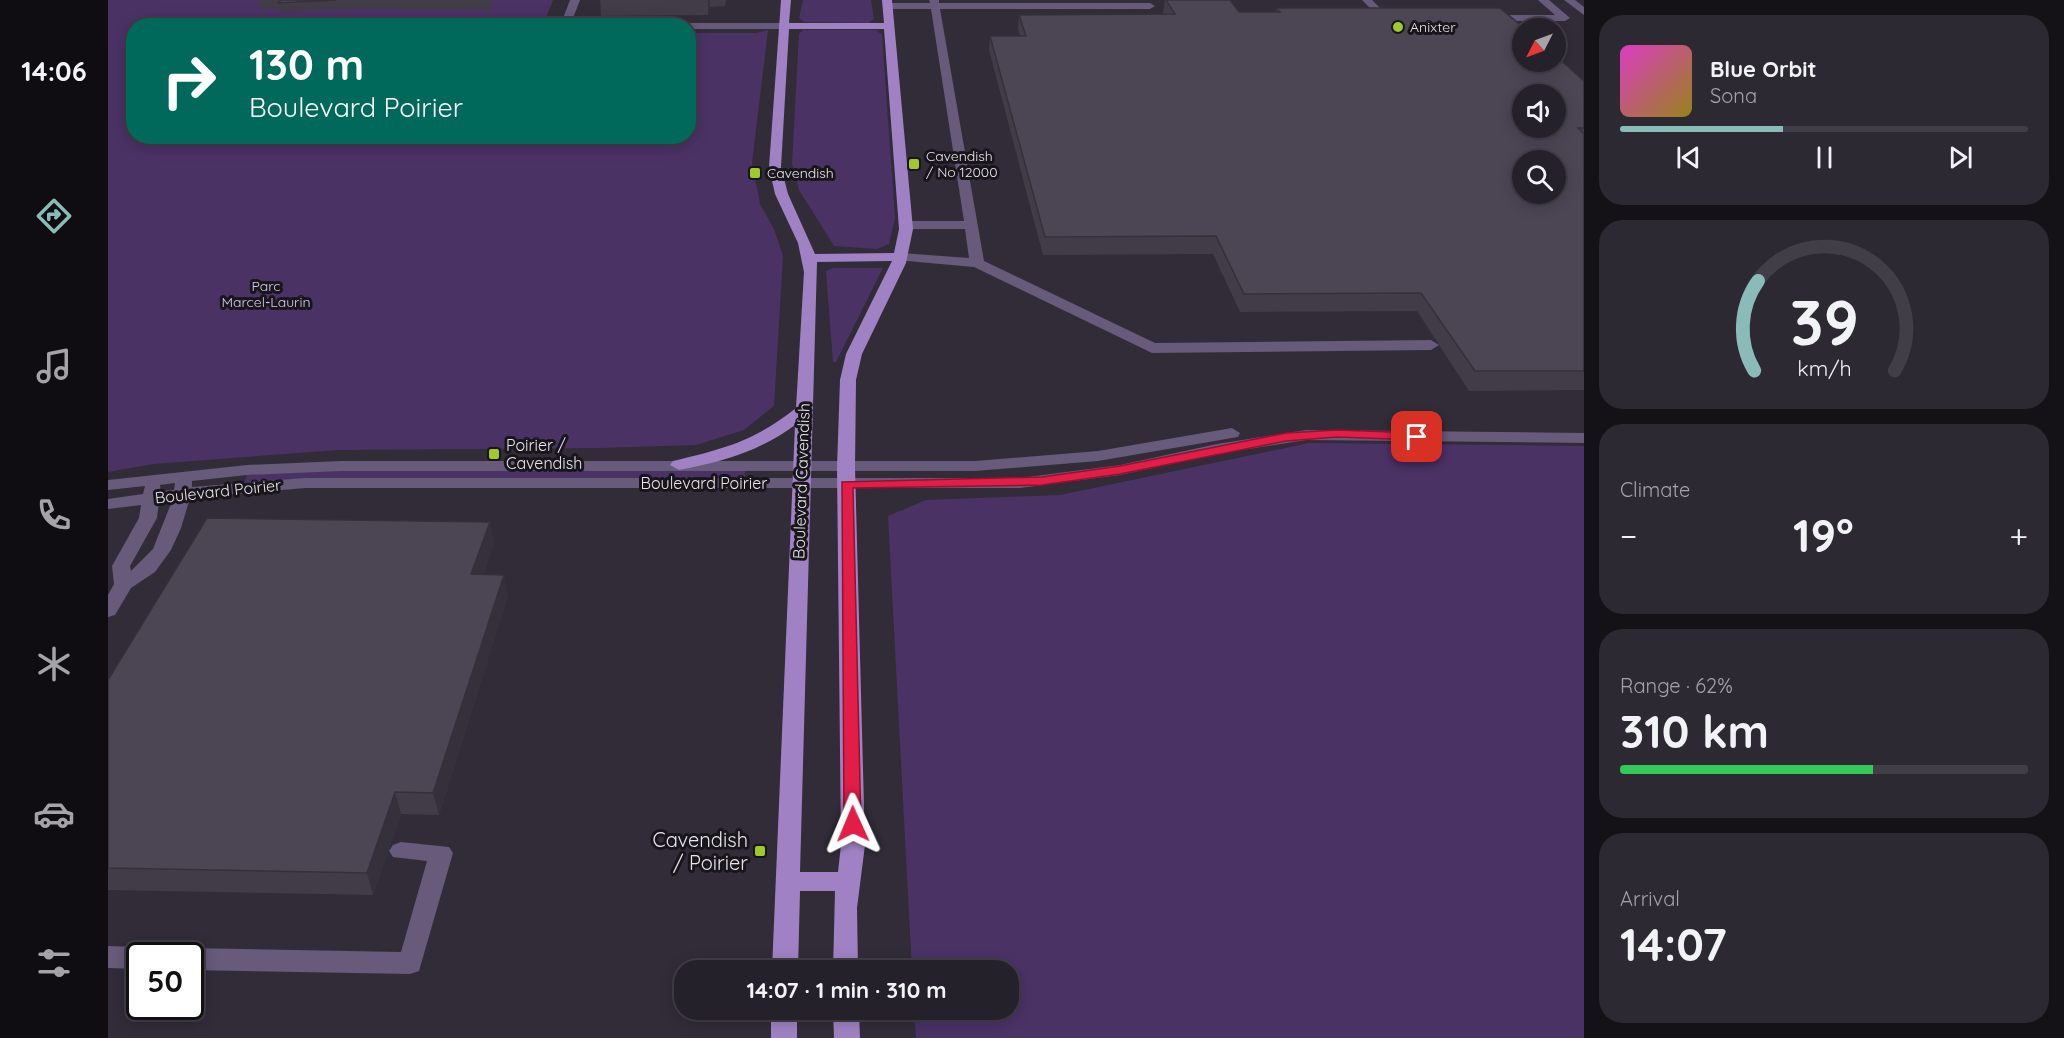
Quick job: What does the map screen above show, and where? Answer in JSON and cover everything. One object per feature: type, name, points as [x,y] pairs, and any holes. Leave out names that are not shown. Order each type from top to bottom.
[{"type":"main road","name":"Boulevard Cavendish","points":[[785,960],[810,258],[803,233],[780,192],[775,176],[774,150],[786,0]]},
{"type":"main road","points":[[846,960],[848,881],[853,845],[846,476],[849,367],[901,257],[906,225],[887,3]]},
{"type":"main road","points":[[784,26],[890,26]]},
{"type":"main road","points":[[810,258],[901,257]]},
{"type":"main road","points":[[679,465],[722,456],[754,446],[778,432],[804,410]]},
{"type":"main road","points":[[787,882],[848,881]]},
{"type":"main road","points":[[784,1020],[784,1038]]},
{"type":"main road","points":[[846,1020],[847,1038]]},
{"type":"street","points":[[567,18],[575,0]]},
{"type":"street","points":[[1367,0],[1384,18]]},
{"type":"street","points":[[1475,18],[1565,18],[1543,0]]},
{"type":"street","points":[[1569,0],[1584,12]]},
{"type":"street","points":[[887,3],[1153,4]]},
{"type":"street","points":[[935,3],[977,263]]},
{"type":"street","points":[[1373,18],[1396,18]]},
{"type":"street","points":[[696,26],[784,26]]},
{"type":"street","points":[[906,225],[972,225]]},
{"type":"street","points":[[901,257],[977,263],[1152,348],[1431,345]]},
{"type":"street","name":"Boulevard Poirier","points":[[846,476],[1045,462],[1289,426],[1584,426]]},
{"type":"street","name":"Boulevard Poirier","points":[[108,485],[154,479],[183,484],[243,487],[349,482],[802,475],[1042,481],[1120,470],[1252,442],[1319,434],[1584,438]]},
{"type":"street","name":"Boulevard Poirier","points":[[108,504],[152,498],[183,484],[333,466],[679,465],[802,475]]},
{"type":"street","points":[[124,584],[121,566],[148,518],[154,479]]},
{"type":"street","points":[[108,611],[124,584],[148,568],[176,522],[183,484]]},
{"type":"street","points":[[204,959],[410,963],[441,853],[401,850]]},
{"type":"street","points":[[108,957],[126,958]]},
{"type":"green space","name":"Parc Marcel-Laurin","points":[[108,0],[553,0],[546,18],[126,18],[126,144],[696,144],[696,33],[756,33],[768,30],[752,163],[760,204],[774,229],[783,256],[774,406],[744,430],[696,445],[338,450],[153,464],[108,472]]},
{"type":"green space","points":[[803,0],[871,0],[874,19],[868,23],[804,22],[799,18]]},
{"type":"green space","points":[[803,30],[876,30],[882,35],[895,218],[889,244],[877,249],[834,246],[799,190],[792,163],[799,34]]},
{"type":"green space","points":[[833,268],[883,268],[836,362],[833,362],[826,271]]},
{"type":"green space","points":[[1309,443],[1584,446],[1584,1038],[916,1038],[915,1020],[1019,1020],[1019,960],[911,960],[888,516],[926,500],[1060,495]]},
{"type":"green space","points":[[745,470],[745,479],[244,483],[247,475],[310,471]]},
{"type":"building","points":[[281,0],[336,0],[278,3]]},
{"type":"building","points":[[1166,0],[1230,0],[1239,12],[1280,12],[1276,8],[1500,8],[1512,18],[1512,72],[1566,72],[1566,65],[1584,81],[1584,128],[1578,128],[1584,134],[1584,371],[1475,371],[1421,293],[1244,294],[1216,236],[1045,237],[990,36],[1026,36],[1019,15],[1175,14]]},
{"type":"building","points":[[207,518],[490,522],[471,574],[504,575],[433,793],[395,792],[367,873],[108,868],[108,680]]},
{"type":"place","name":"Anixter","points":[[1398,27]]},
{"type":"place","name":"Cavendish / No 12000","points":[[914,164]]},
{"type":"place","name":"Cavendish","points":[[755,173]]},
{"type":"place","name":"Poirier / Cavendish","points":[[494,454]]},
{"type":"place","name":"Cavendish / Poirier","points":[[760,851]]},
{"type":"route","points":[[853,824],[846,484],[932,485],[1042,481],[1120,470],[1286,437],[1337,434],[1417,437]]}]
